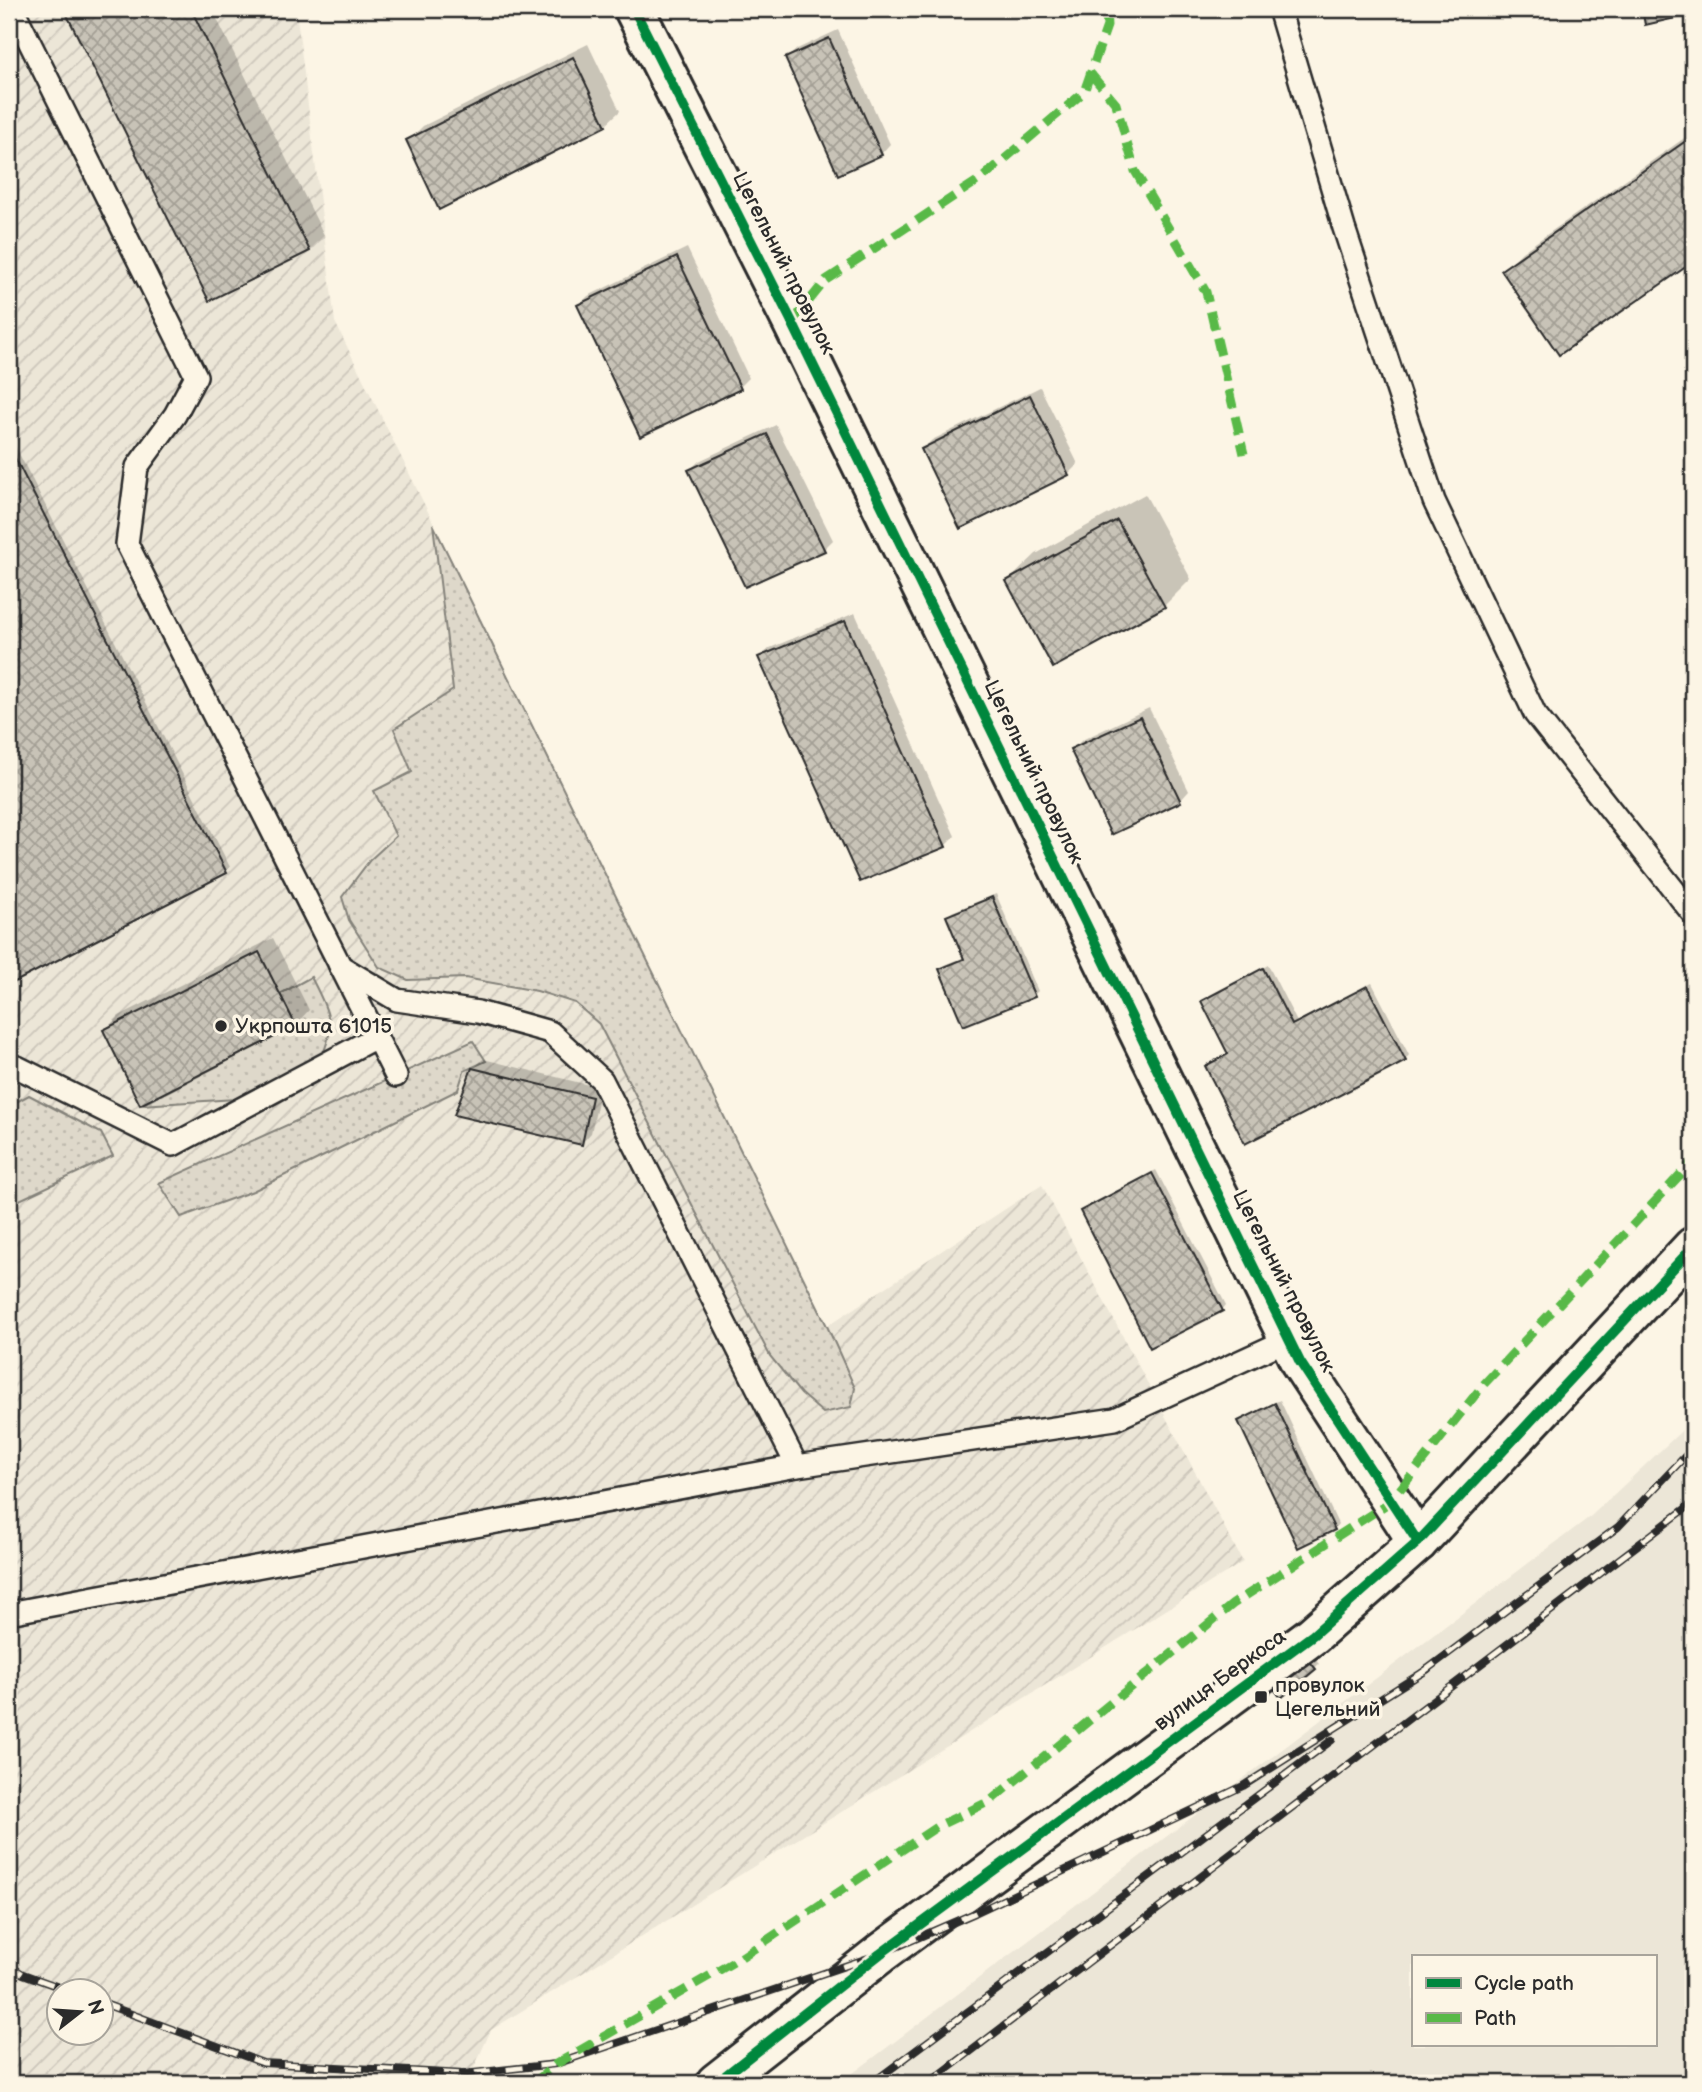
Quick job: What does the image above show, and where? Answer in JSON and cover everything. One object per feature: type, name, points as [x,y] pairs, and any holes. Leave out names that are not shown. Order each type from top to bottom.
[{"type":"street","name":"Цегельний провулок","points":[[634,9],[792,322],[1300,1362],[1418,1542]]},
{"type":"street","name":"вулиця Беркоса","points":[[716,2083],[880,1954],[1314,1635],[1418,1542],[1693,1247]]},
{"type":"lane","points":[[13,9],[196,376],[175,415],[137,467],[127,544],[396,1076]]},
{"type":"lane","points":[[1279,9],[1344,228],[1434,501],[1535,715],[1693,914]]},
{"type":"lane","points":[[340,966],[397,1000],[478,1012],[550,1032],[602,1080],[797,1466]]},
{"type":"lane","points":[[9,1072],[17,1067],[173,1145],[376,1037]]},
{"type":"lane","points":[[9,1613],[797,1466],[1115,1419],[1289,1339]]},
{"type":"shaded area","points":[[9,9],[296,9],[335,322],[827,1326],[1042,1185],[1243,1562],[491,2030],[467,2083],[9,2083]]},
{"type":"shaded area","points":[[433,524],[827,1326],[855,1388],[851,1407],[823,1413],[801,1394],[770,1356],[599,1024],[575,1003],[537,991],[465,978],[408,980],[379,967],[349,920],[342,897],[370,860],[396,836],[374,791],[412,772],[394,729],[453,690]]},
{"type":"shaded area","points":[[311,977],[328,1015],[329,1034],[322,1055],[236,1099],[141,1105],[296,1026],[280,994]]},
{"type":"shaded area","points":[[473,1041],[486,1061],[464,1071],[458,1090],[253,1191],[181,1217],[159,1183]]},
{"type":"shaded area","points":[[29,1095],[101,1133],[113,1156],[9,1205],[9,1106]]},
{"type":"shaded area","points":[[1693,1420],[1693,2083],[840,2083],[1591,1516]]},
{"type":"building","points":[[64,9],[191,9],[310,251],[209,301]]},
{"type":"building","points":[[1642,9],[1693,9],[1693,14],[1645,25]]},
{"type":"building","points":[[829,38],[882,155],[838,175],[785,58]]},
{"type":"building","points":[[573,57],[606,126],[439,210],[406,140]]},
{"type":"building","points":[[1693,136],[1693,262],[1559,355],[1501,270]]},
{"type":"building","points":[[677,257],[741,389],[640,437],[577,305]]},
{"type":"building","points":[[1030,395],[1069,475],[960,529],[921,449]]},
{"type":"building","points":[[767,434],[825,551],[745,587],[688,470]]},
{"type":"building","points":[[9,446],[227,873],[9,985]]},
{"type":"building","points":[[1117,520],[1165,607],[1053,668],[1006,581]]},
{"type":"building","points":[[845,621],[946,847],[860,882],[758,657]]},
{"type":"building","points":[[1140,717],[1181,802],[1111,835],[1070,749]]},
{"type":"building","points":[[992,897],[1035,997],[963,1026],[939,969],[964,959],[946,916]]},
{"type":"building","points":[[259,952],[296,1026],[140,1105],[103,1030]]},
{"type":"building","points":[[1263,968],[1292,1025],[1367,986],[1406,1061],[1245,1144],[1205,1066],[1228,1054],[1201,1001]]},
{"type":"building","points":[[472,1068],[592,1097],[582,1145],[454,1115]]},
{"type":"building","points":[[1152,1173],[1223,1311],[1150,1348],[1080,1211]]},
{"type":"building","points":[[1275,1403],[1335,1530],[1298,1548],[1238,1421]]},
{"type":"building","points":[[1306,1657],[1316,1669],[1281,1698],[1271,1685]]},
{"type":"railway","points":[[1422,1673],[1618,1527],[1693,1448]]},
{"type":"railway","points":[[929,2083],[1693,1503]]},
{"type":"railway","points":[[116,2008],[263,2063],[464,2074],[556,2064],[880,1954],[975,1913],[1243,1786],[1428,1669]]},
{"type":"railway","points":[[872,2083],[1332,1740]]},
{"type":"railway","points":[[9,1965],[23,1974],[46,1982]]},
{"type":"marked path","points":[[792,322],[826,280],[982,178],[1084,92],[1107,26],[1106,9]]},
{"type":"marked path","points":[[1090,73],[1116,104],[1135,171],[1206,292],[1244,454]]},
{"type":"marked path","points":[[534,2083],[556,2064],[737,1960],[938,1826],[990,1801],[1233,1604],[1390,1502],[1484,1384],[1693,1161]]},
{"type":"cycle path","points":[[634,9],[792,322],[1300,1362],[1418,1542]]},
{"type":"cycle path","points":[[716,2083],[880,1954],[1313,1635],[1418,1542],[1693,1247]]},
{"type":"place","name":"Укрпошта 61015","points":[[221,1026]]},
{"type":"place","name":"провулок Цегельний","points":[[1261,1697]]}]
